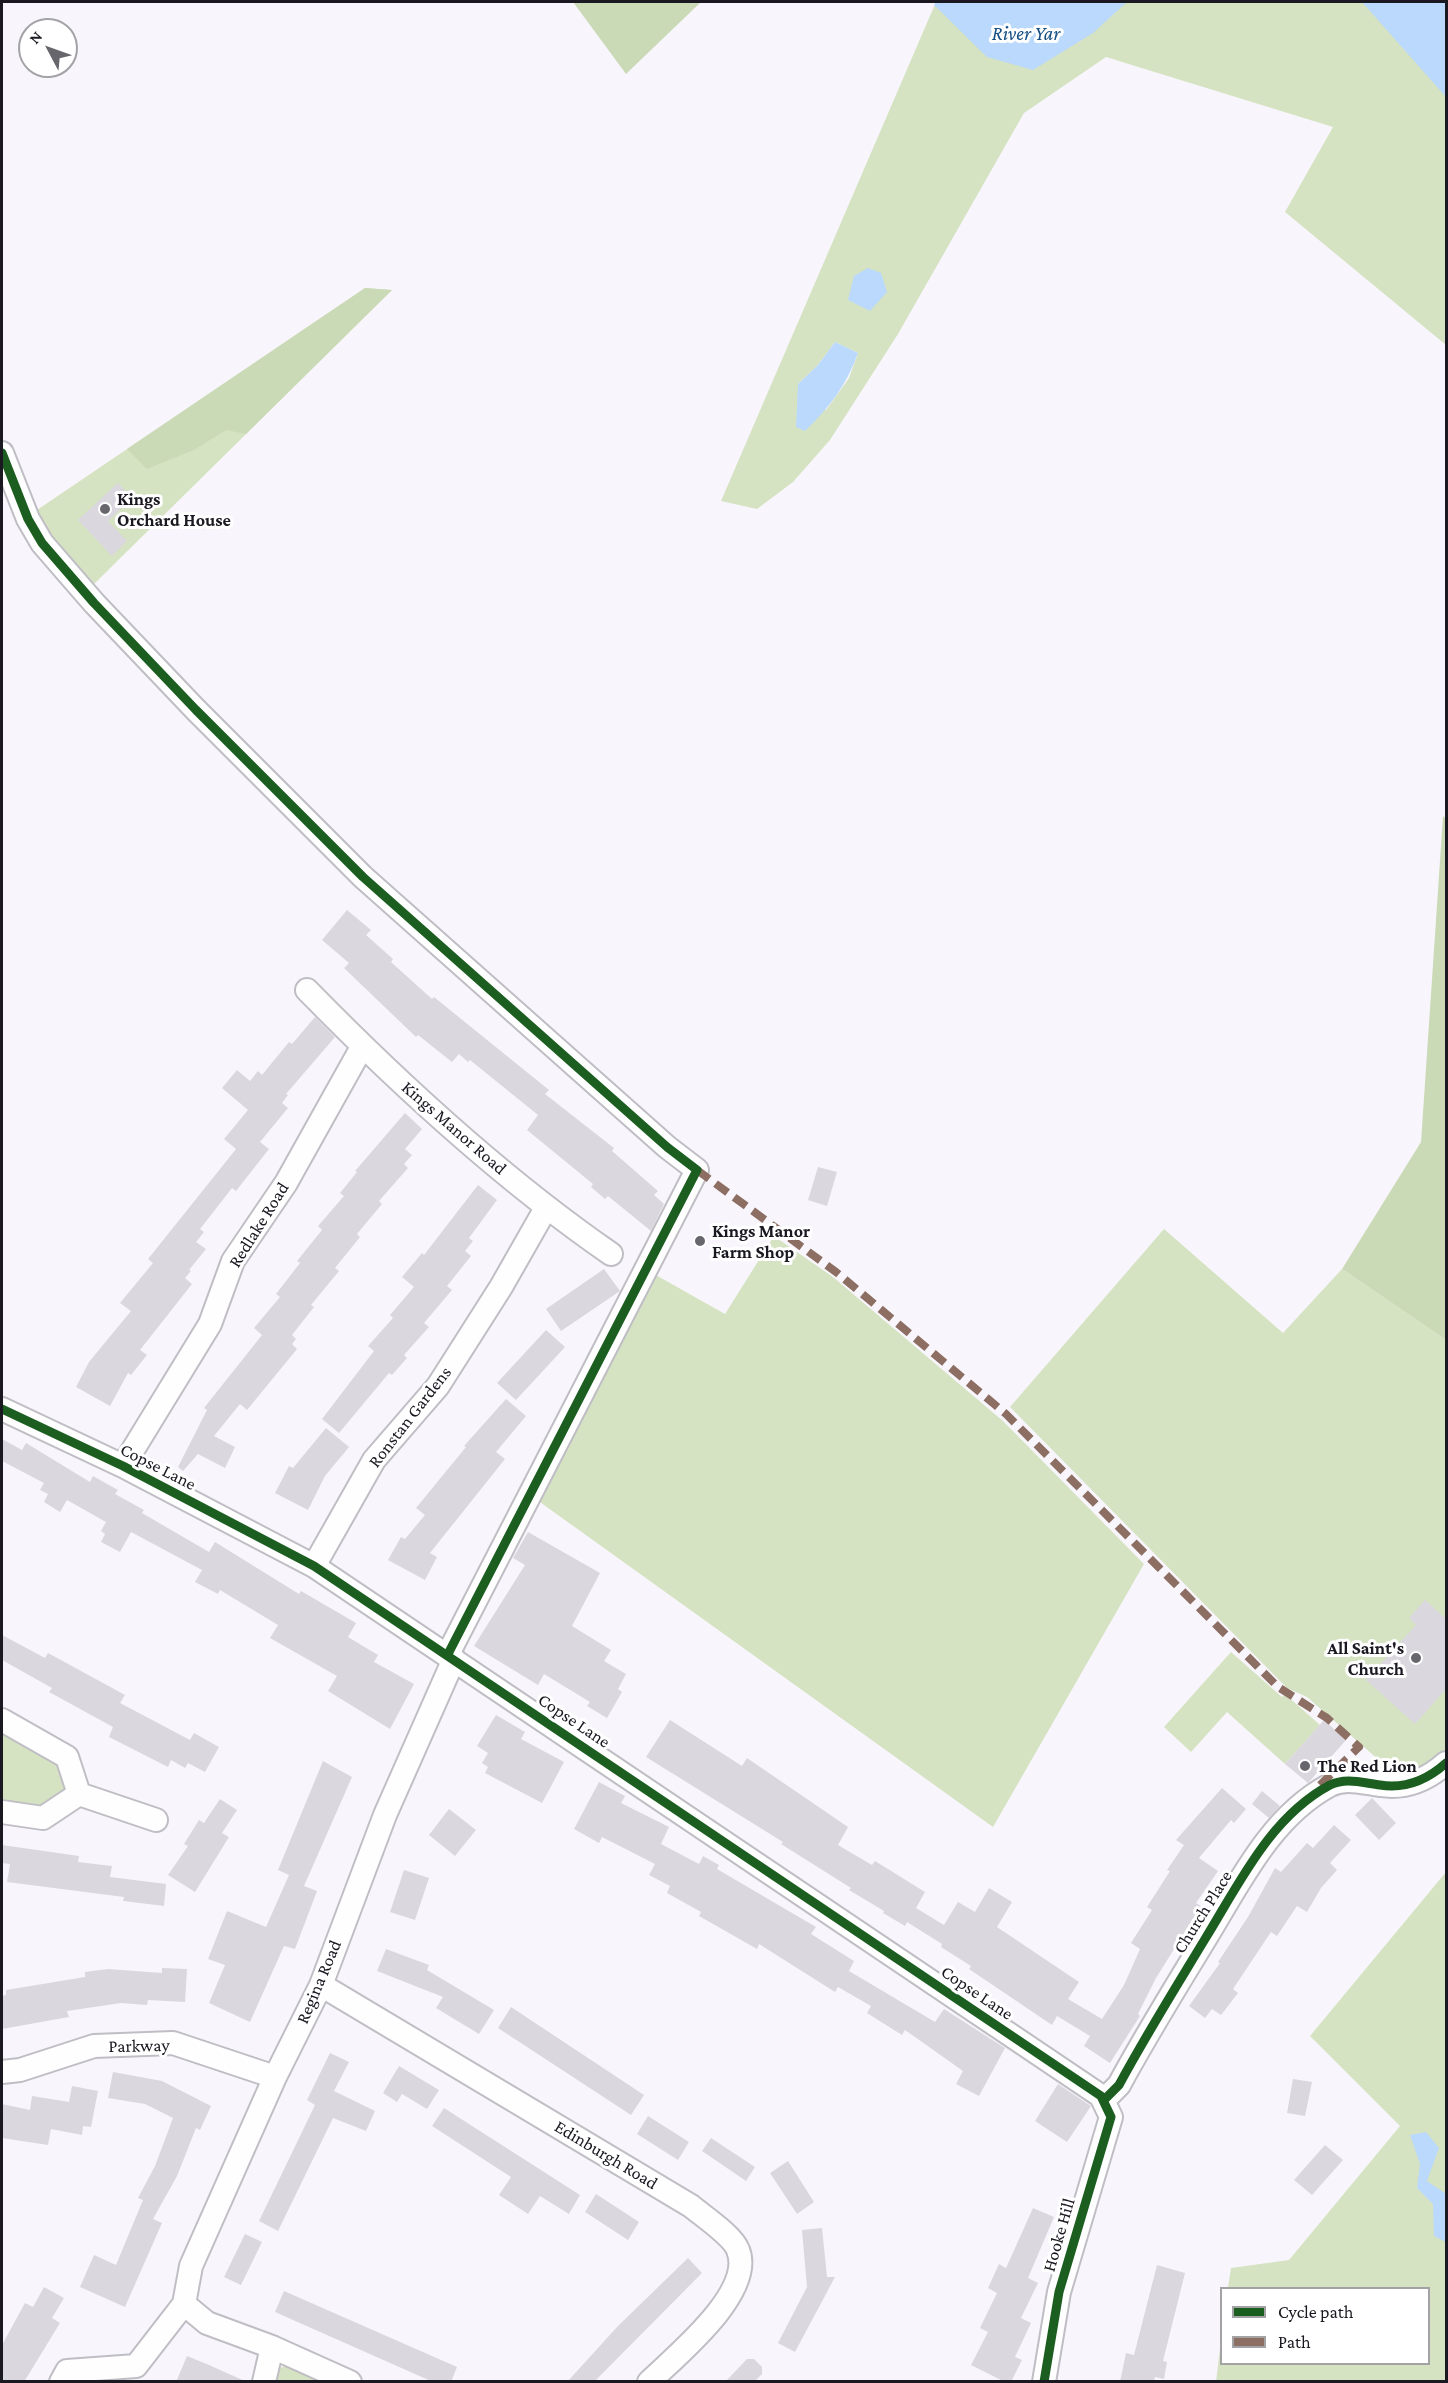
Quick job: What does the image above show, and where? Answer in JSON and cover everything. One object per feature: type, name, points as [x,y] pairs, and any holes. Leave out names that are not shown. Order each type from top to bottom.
[{"type":"street","name":"Regina Road","points":[[2,453],[28,519],[42,543],[94,603],[196,710],[363,877],[667,1147],[697,1170],[451,1657],[385,1815],[321,1985],[276,2077],[191,2266],[184,2304]]},
{"type":"street","name":"Kings Manor Road","points":[[307,990],[363,1047],[546,1208],[611,1254]]},
{"type":"street","name":"Redlake Road","points":[[123,1466],[210,1324],[233,1261],[286,1183],[363,1047]]},
{"type":"street","name":"Ronstan Gardens","points":[[314,1566],[374,1460],[438,1386],[501,1287],[546,1208]]},
{"type":"street","name":"Copse Lane","points":[[2,1409],[123,1466],[314,1566],[1095,2091],[1104,2100]]},
{"type":"street","points":[[2,1720],[66,1757],[79,1794]]},
{"type":"street","name":"Church Place","points":[[1104,2100],[1119,2085],[1146,2036],[1269,1838],[1303,1804],[1333,1784],[1364,1781],[1404,1786],[1419,1782],[1446,1763]]},
{"type":"street","points":[[2,1812],[43,1818],[79,1794]]},
{"type":"street","points":[[79,1794],[156,1820]]},
{"type":"street","name":"Edinburgh Road","points":[[321,1985],[691,2206],[718,2228],[738,2250],[740,2276],[726,2304],[649,2382]]},
{"type":"street","name":"Parkway","points":[[2,2072],[20,2070],[94,2046],[172,2043],[276,2077]]},
{"type":"street","name":"Hooke Hill","points":[[1044,2382],[1059,2292],[1111,2117],[1104,2100]]},
{"type":"street","points":[[61,2382],[67,2370],[136,2366],[184,2304],[207,2324],[272,2348],[350,2382]]},
{"type":"street","points":[[264,2382],[272,2348]]},
{"type":"green space","points":[[573,2],[701,2],[626,74]]},
{"type":"green space","points":[[936,2],[1446,2],[1446,345],[1285,212],[1333,127],[1106,57],[1024,113],[898,334],[830,440],[793,482],[757,509],[721,501]],"holes":[[[835,342],[858,353],[849,378],[826,410],[798,384],[818,365]]]},
{"type":"green space","points":[[365,288],[392,290],[90,588],[50,539],[37,510]]},
{"type":"green space","points":[[365,288],[392,290],[246,434],[226,430],[194,450],[147,469],[127,449]]},
{"type":"green space","points":[[1443,816],[1446,819],[1446,1340],[1342,1269],[1421,1142]]},
{"type":"green space","points":[[1164,1229],[1283,1333],[1342,1269],[1446,1340],[1446,1752],[1427,1770],[1397,1776],[1307,1697],[1287,1688],[1010,1407]]},
{"type":"green space","points":[[774,1236],[833,1277],[1003,1421],[1144,1564],[993,1827],[537,1500],[654,1274],[725,1314]]},
{"type":"green space","points":[[1231,1652],[1282,1697],[1285,1694],[1320,1725],[1285,1764],[1227,1712],[1191,1752],[1164,1727]]},
{"type":"green space","points":[[2,1720],[67,1757],[79,1794],[43,1818],[2,1812]]},
{"type":"green space","points":[[1446,1872],[1446,2381],[1216,2382],[1220,2348],[1220,2365],[1430,2365],[1430,2287],[1228,2287],[1231,2268],[1289,2260],[1400,2126],[1310,2036]]},
{"type":"green space","points":[[287,2365],[323,2381],[272,2381],[278,2369]]},
{"type":"water","name":"River Yar","points":[[936,2],[1127,2],[1093,33],[1033,70],[987,57],[934,5]]},
{"type":"water","points":[[1362,2],[1446,2],[1446,97],[1438,88]]},
{"type":"water","points":[[868,268],[881,273],[887,292],[870,311],[848,300],[854,276]]},
{"type":"water","points":[[835,342],[858,353],[837,395],[805,431],[796,427],[798,384],[818,365]]},
{"type":"water","points":[[1426,2132],[1439,2148],[1427,2181],[1446,2194],[1446,2242],[1434,2236],[1433,2204],[1417,2188],[1420,2164],[1410,2135]]},
{"type":"building","name":"Kings Orchard House","points":[[118,483],[132,498],[108,521],[127,541],[112,556],[78,520]]},
{"type":"building","points":[[347,910],[371,930],[366,935],[393,959],[391,962],[432,999],[434,997],[549,1090],[545,1094],[614,1148],[612,1151],[658,1191],[654,1195],[664,1204],[651,1231],[608,1196],[605,1199],[591,1187],[593,1184],[527,1130],[538,1115],[470,1060],[468,1062],[459,1054],[452,1062],[418,1035],[416,1037],[344,968],[349,963],[322,940]]},
{"type":"building","points":[[315,1017],[335,1037],[286,1094],[288,1095],[282,1103],[288,1108],[260,1142],[269,1149],[236,1191],[232,1188],[200,1229],[204,1232],[196,1242],[206,1249],[185,1278],[192,1284],[140,1350],[147,1355],[131,1375],[128,1373],[110,1406],[76,1387],[89,1362],[131,1311],[120,1303],[153,1263],[148,1259],[236,1149],[224,1139],[248,1110],[222,1088],[237,1070],[250,1081],[258,1071],[262,1075],[289,1042],[292,1044]]},
{"type":"building","points":[[405,1113],[422,1129],[405,1149],[412,1155],[404,1164],[408,1168],[379,1201],[382,1204],[357,1234],[360,1237],[335,1268],[339,1271],[311,1305],[314,1307],[292,1335],[296,1339],[292,1344],[297,1349],[247,1410],[240,1404],[214,1436],[235,1447],[225,1468],[198,1454],[183,1471],[178,1467],[207,1410],[204,1408],[262,1335],[254,1328],[280,1297],[276,1294],[300,1263],[297,1261],[322,1230],[318,1226],[344,1196],[340,1193],[357,1172],[355,1171]]},
{"type":"building","points":[[818,1167],[837,1172],[827,1206],[808,1200]]},
{"type":"building","points":[[478,1185],[497,1200],[469,1238],[473,1241],[465,1251],[471,1256],[447,1286],[452,1290],[424,1323],[429,1327],[404,1355],[407,1358],[392,1375],[389,1373],[339,1433],[322,1419],[374,1351],[368,1346],[393,1318],[390,1315],[414,1287],[402,1277],[422,1253],[424,1255]]},
{"type":"building","points":[[604,1269],[620,1291],[561,1331],[546,1309]]},
{"type":"building","points":[[546,1330],[565,1347],[516,1400],[497,1383]]},
{"type":"building","points":[[506,1399],[526,1416],[496,1452],[505,1459],[430,1553],[437,1557],[425,1580],[388,1560],[401,1537],[405,1539],[425,1515],[416,1508],[466,1447],[464,1446]]},
{"type":"building","points":[[326,1428],[349,1447],[325,1476],[308,1510],[275,1493],[289,1466],[293,1468]]},
{"type":"building","points":[[2,1439],[22,1450],[26,1443],[90,1482],[93,1476],[118,1490],[115,1494],[144,1510],[142,1513],[209,1552],[215,1542],[299,1594],[301,1591],[356,1623],[348,1637],[378,1655],[374,1662],[414,1684],[390,1729],[328,1691],[337,1676],[270,1638],[278,1625],[220,1590],[218,1594],[195,1582],[202,1570],[131,1532],[120,1552],[101,1542],[105,1534],[101,1531],[106,1522],[67,1500],[60,1512],[44,1502],[48,1494],[40,1490],[44,1483],[2,1461]]},
{"type":"building","points":[[528,1532],[600,1573],[572,1626],[611,1650],[604,1661],[626,1674],[618,1689],[622,1692],[607,1718],[587,1706],[590,1702],[544,1674],[538,1685],[474,1646],[525,1565],[513,1558]]},
{"type":"building","name":"All Saint's Church","points":[[1425,1600],[1446,1619],[1446,1689],[1415,1724],[1366,1680],[1416,1625],[1409,1618]]},
{"type":"building","points":[[2,1635],[45,1658],[48,1653],[125,1695],[120,1703],[190,1740],[194,1733],[219,1747],[205,1772],[188,1763],[185,1768],[171,1760],[168,1767],[109,1737],[113,1727],[49,1692],[52,1688],[2,1660]]},
{"type":"building","points":[[496,1715],[525,1732],[521,1739],[564,1762],[542,1803],[485,1773],[488,1767],[482,1763],[488,1753],[477,1746]]},
{"type":"building","points":[[670,1720],[742,1766],[747,1758],[848,1827],[838,1845],[872,1865],[875,1861],[925,1892],[916,1908],[944,1925],[958,1902],[975,1912],[989,1888],[1012,1902],[997,1927],[1079,1982],[1068,1999],[1102,2019],[1124,1985],[1140,1949],[1131,1943],[1152,1910],[1147,1907],[1184,1845],[1176,1840],[1222,1788],[1246,1809],[1234,1823],[1231,1820],[1199,1858],[1218,1871],[1196,1903],[1201,1906],[1156,1978],[1138,2014],[1140,2016],[1110,2063],[1084,2046],[1090,2036],[1057,2016],[1052,2025],[969,1969],[971,1966],[941,1947],[942,1944],[907,1922],[905,1926],[883,1913],[884,1911],[849,1890],[851,1888],[781,1844],[783,1842],[646,1757]]},
{"type":"building","points":[[1324,1720],[1346,1740],[1308,1783],[1285,1764]]},
{"type":"building","points":[[323,1761],[352,1777],[304,1886],[317,1891],[295,1949],[284,1946],[250,2022],[209,2003],[225,1965],[208,1959],[227,1911],[266,1927],[289,1875],[278,1870]]},
{"type":"building","points":[[599,1782],[625,1796],[621,1803],[669,1827],[661,1844],[699,1864],[703,1856],[719,1865],[717,1869],[816,1927],[811,1934],[854,1961],[849,1971],[935,2022],[944,2009],[1005,2048],[979,2096],[956,2084],[963,2071],[905,2030],[902,2035],[867,2013],[871,2006],[838,1987],[835,1992],[759,1944],[757,1949],[699,1916],[701,1912],[667,1893],[670,1886],[649,1875],[655,1864],[602,1837],[599,1843],[574,1829]]},
{"type":"building","points":[[1262,1791],[1280,1806],[1269,1818],[1252,1804]]},
{"type":"building","points":[[1372,1798],[1396,1823],[1379,1840],[1355,1815]]},
{"type":"building","points":[[220,1799],[237,1810],[222,1833],[229,1837],[195,1892],[168,1875],[188,1846],[184,1844],[199,1820],[204,1823]]},
{"type":"building","points":[[449,1809],[476,1830],[455,1856],[429,1835]]},
{"type":"building","points":[[1334,1825],[1351,1840],[1330,1863],[1337,1870],[1321,1888],[1307,1912],[1297,1906],[1277,1936],[1271,1932],[1233,1989],[1238,1993],[1221,2015],[1212,2009],[1205,2018],[1189,2006],[1220,1963],[1218,1962],[1248,1917],[1275,1868],[1281,1872],[1307,1843],[1313,1848]]},
{"type":"building","points":[[2,1845],[79,1856],[78,1862],[112,1866],[110,1877],[166,1884],[164,1906],[123,1901],[124,1897],[7,1882],[10,1864],[2,1863]]},
{"type":"building","points":[[404,1870],[429,1878],[415,1920],[390,1912]]},
{"type":"building","points":[[386,1949],[429,1965],[427,1970],[494,2010],[479,2034],[436,2008],[443,1997],[377,1971]]},
{"type":"building","points":[[162,1968],[187,1969],[185,2002],[148,2000],[147,2005],[121,2003],[67,2011],[69,2017],[2,2029],[2,1996],[6,1995],[6,1990],[85,1977],[85,1972],[108,1969],[162,1973]]},
{"type":"building","points":[[511,2007],[644,2095],[631,2115],[498,2028]]},
{"type":"building","points":[[330,2053],[349,2062],[334,2091],[375,2111],[366,2131],[333,2118],[278,2231],[259,2221],[315,2105],[307,2100]]},
{"type":"building","points":[[399,2066],[439,2090],[427,2109],[402,2094],[397,2102],[383,2093]]},
{"type":"building","points":[[113,2072],[162,2081],[211,2106],[200,2130],[196,2128],[177,2176],[153,2219],[162,2223],[125,2307],[80,2287],[94,2255],[116,2265],[143,2200],[138,2198],[155,2166],[173,2118],[145,2104],[108,2098]]},
{"type":"building","points":[[1293,2079],[1312,2082],[1305,2116],[1287,2113]]},
{"type":"building","points":[[1058,2084],[1091,2106],[1067,2142],[1035,2121]]},
{"type":"building","points":[[72,2086],[98,2091],[91,2127],[83,2126],[82,2135],[51,2129],[48,2145],[2,2138],[2,2104],[30,2110],[32,2096],[69,2102]]},
{"type":"building","points":[[444,2108],[580,2195],[569,2214],[540,2196],[528,2214],[499,2195],[511,2177],[432,2126]]},
{"type":"building","points":[[648,2116],[689,2142],[678,2160],[637,2134]]},
{"type":"building","points":[[711,2138],[755,2167],[746,2181],[702,2151]]},
{"type":"building","points":[[1325,2145],[1343,2160],[1312,2195],[1294,2180]]},
{"type":"building","points":[[788,2161],[814,2202],[797,2214],[770,2173]]},
{"type":"building","points":[[596,2194],[639,2222],[628,2240],[585,2212]]},
{"type":"building","points":[[1033,2208],[1054,2217],[1028,2278],[1038,2283],[1021,2318],[1031,2323],[1015,2357],[1022,2360],[1011,2382],[1005,2382],[971,2365],[988,2332],[980,2328],[997,2293],[988,2288],[999,2264],[1006,2268]]},
{"type":"building","points":[[822,2228],[827,2277],[835,2277],[795,2352],[778,2343],[807,2287],[802,2230]]},
{"type":"building","points":[[245,2234],[262,2242],[241,2285],[224,2277]]},
{"type":"building","points":[[688,2258],[702,2273],[594,2382],[567,2382],[618,2326]]},
{"type":"building","points":[[1157,2265],[1185,2273],[1163,2361],[1167,2362],[1164,2379],[1155,2377],[1154,2382],[1120,2382],[1126,2353],[1134,2355]]},
{"type":"building","points":[[44,2287],[64,2298],[52,2318],[60,2323],[24,2382],[2,2382],[2,2345],[25,2303],[33,2307]]},
{"type":"building","points":[[284,2291],[457,2367],[451,2382],[433,2382],[275,2312]]},
{"type":"building","points":[[187,2356],[209,2365],[247,2382],[176,2382]]},
{"type":"building","points":[[747,2359],[754,2359],[762,2367],[762,2374],[754,2382],[725,2382]]},
{"type":"marked path","points":[[697,1170],[836,1272],[1006,1414],[1278,1687],[1327,1718],[1359,1747],[1320,1785]]},
{"type":"cycle path","points":[[2,453],[28,519],[42,543],[94,603],[196,710],[363,877],[667,1147],[697,1170],[448,1654]]},
{"type":"cycle path","points":[[2,1409],[123,1466],[314,1566],[1101,2096],[1111,2117],[1059,2292],[1044,2382]]},
{"type":"cycle path","points":[[1104,2100],[1119,2085],[1150,2029],[1258,1853],[1290,1815],[1330,1785],[1342,1781],[1355,1781],[1398,1786],[1415,1782],[1446,1763]]},
{"type":"place","name":"Kings Orchard House","points":[[105,509]]},
{"type":"place","name":"Kings Manor Farm Shop","points":[[700,1241]]},
{"type":"place","name":"All Saint's Church","points":[[1416,1658]]},
{"type":"place","name":"The Red Lion","points":[[1305,1766]]}]
